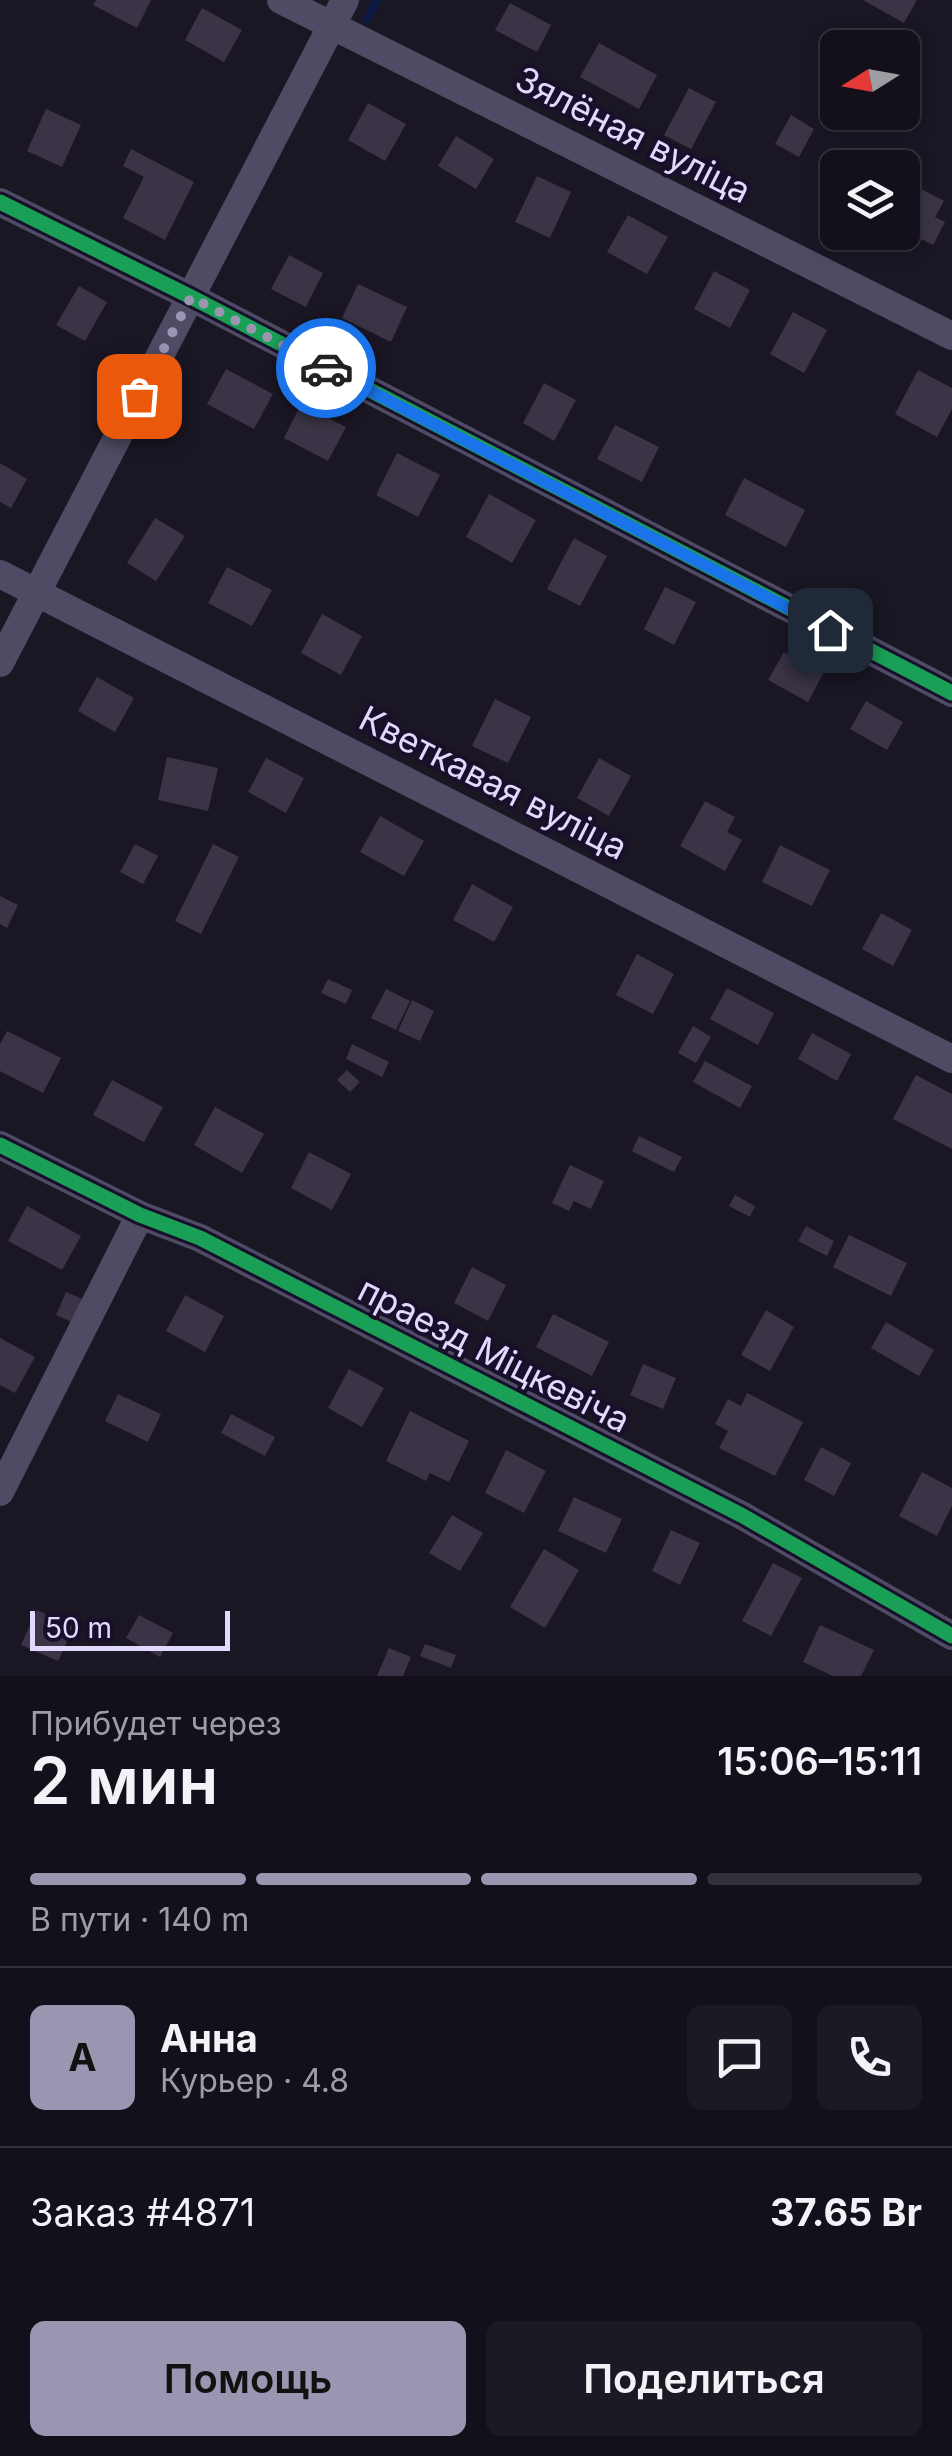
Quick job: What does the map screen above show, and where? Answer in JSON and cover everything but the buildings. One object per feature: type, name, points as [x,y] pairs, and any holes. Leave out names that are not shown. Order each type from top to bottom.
[{"type":"street","name":"Зялёная вуліца","points":[[282,0],[952,336]]},
{"type":"street","points":[[0,663],[345,0]]},
{"type":"street","points":[[0,202],[191,297],[952,693]]},
{"type":"street","name":"Кветкавая вуліца","points":[[0,574],[952,1059]]},
{"type":"street","name":"праезд Міцкевіча","points":[[0,1145],[140,1215],[200,1238],[708,1498],[952,1636]]},
{"type":"street","points":[[0,1492],[140,1215]]},
{"type":"waterway","points":[[367,19],[377,0]]},
{"type":"cycle path","points":[[0,202],[191,297],[952,693]]},
{"type":"cycle path","points":[[0,1145],[140,1215],[200,1238],[743,1516],[952,1636]]},
{"type":"way so far","points":[[139,396],[191,297],[326,368]]},
{"type":"route","points":[[326,368],[830,630]]}]
